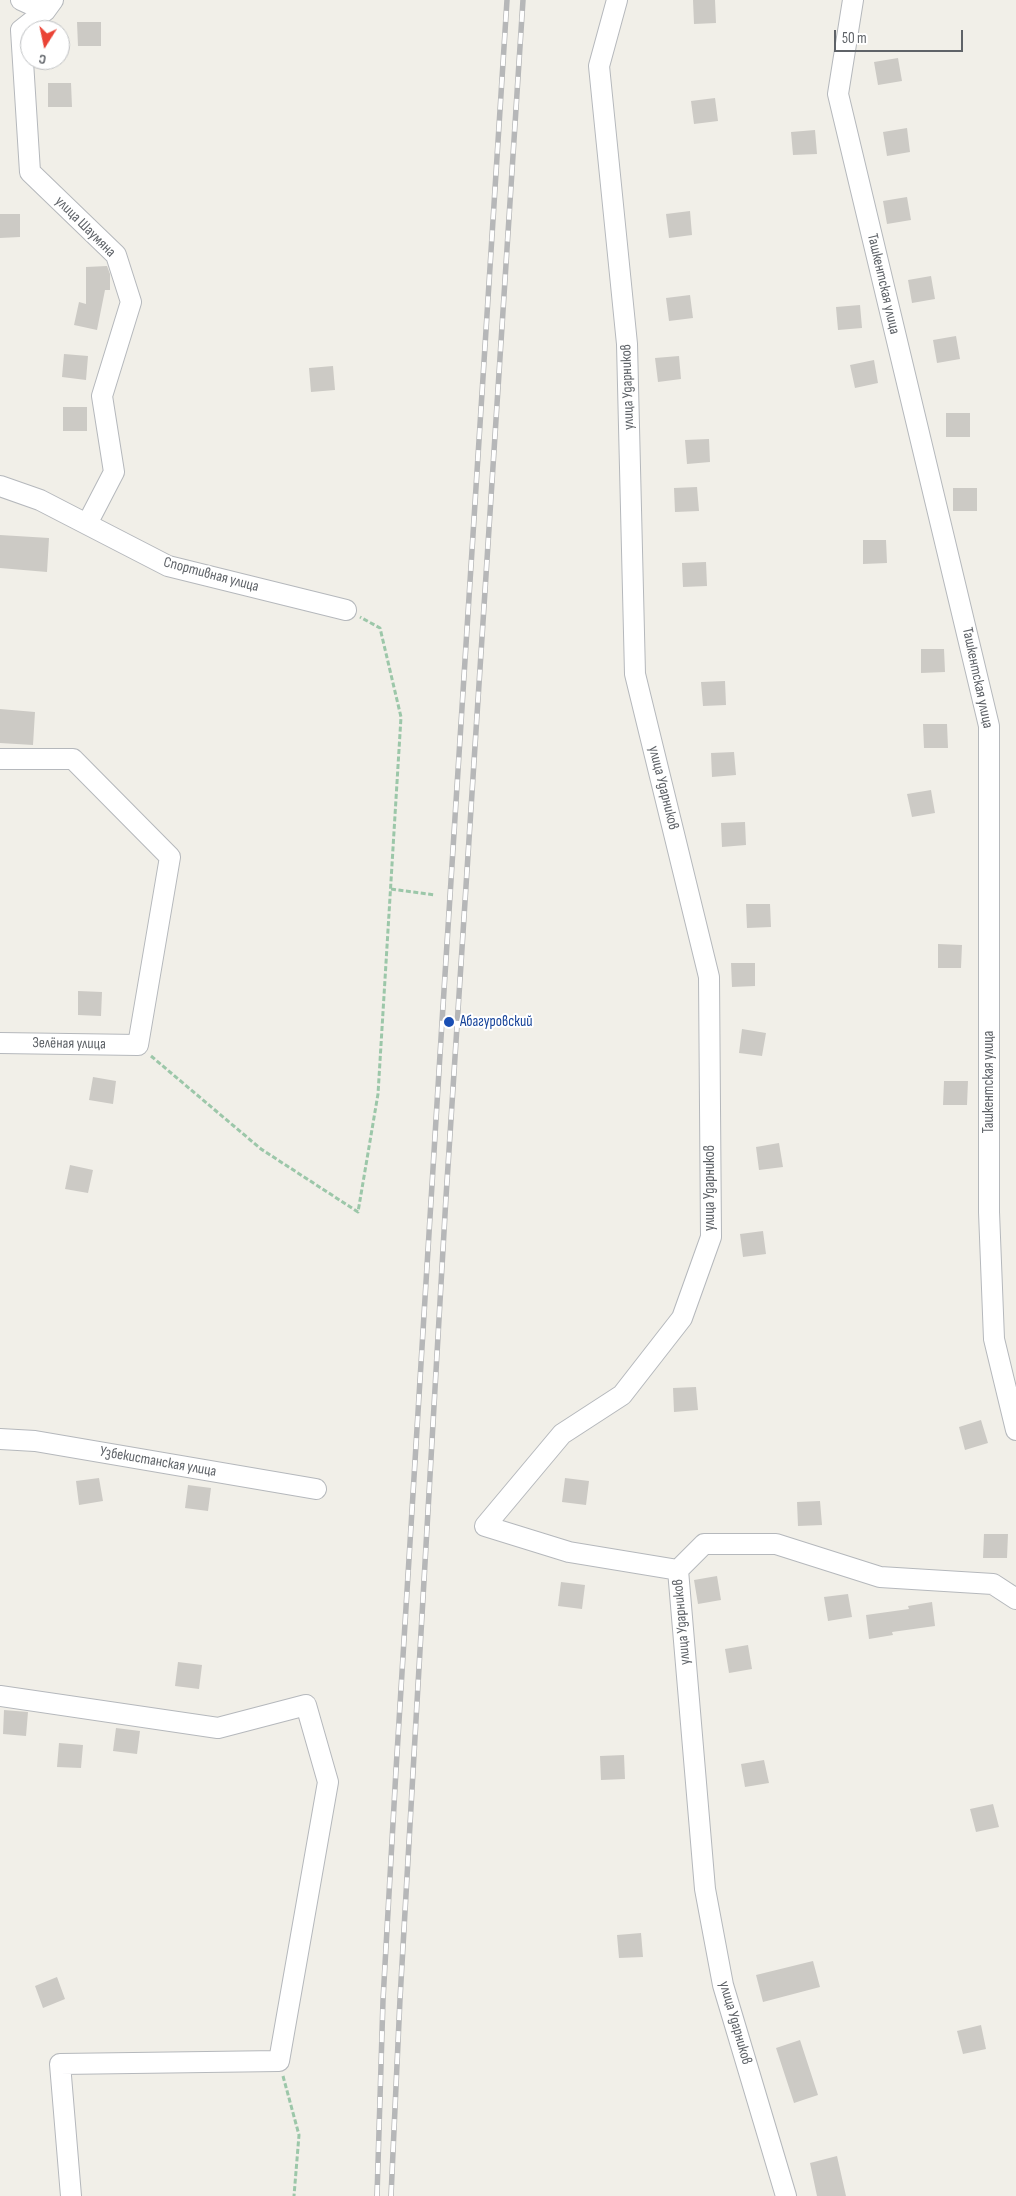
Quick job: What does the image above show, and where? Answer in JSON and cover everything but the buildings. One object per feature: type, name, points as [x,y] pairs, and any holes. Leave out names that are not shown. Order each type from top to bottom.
[{"type":"street","points":[[21,0],[49,6]]},
{"type":"street","name":"улица Ударников","points":[[617,0],[599,66],[627,344],[636,674],[709,977],[710,1237],[682,1318],[622,1395],[562,1434],[485,1526],[569,1552],[678,1570],[705,1889],[724,1985],[786,2196]]},
{"type":"street","name":"Ташкентская улица","points":[[853,0],[838,94],[989,726],[989,1212],[993,1329],[1016,1430]]},
{"type":"street","name":"улица Шаумяна","points":[[49,6],[22,30],[30,172],[116,255],[131,302],[102,396],[114,472],[87,524]]},
{"type":"street","name":"Спортивная улица","points":[[0,486],[40,500],[168,566],[346,610]]},
{"type":"street","points":[[0,759],[73,759],[170,857],[138,1046]]},
{"type":"street","name":"Зелёная улица","points":[[0,1043],[138,1046]]},
{"type":"street","name":"Узбекистанская улица","points":[[0,1439],[35,1441],[316,1489]]},
{"type":"street","points":[[678,1570],[704,1544],[776,1544],[880,1577],[993,1584],[1016,1599]]},
{"type":"street","points":[[0,1696],[218,1728],[306,1705],[328,1782],[279,2061],[60,2064],[71,2196]]},
{"type":"path","points":[[138,1046],[261,1149],[358,1212],[378,1094],[401,718],[380,628],[346,610]]},
{"type":"path","points":[[390,889],[435,895]]},
{"type":"path","points":[[279,2061],[299,2135],[294,2196]]},
{"type":"railway","points":[[377,2196],[383,2000],[396,1770],[507,0]]},
{"type":"railway","points":[[391,2196],[400,1999],[446,1197],[523,0]]},
{"type":"place","name":"Абагуровский","points":[[449,1022]]}]
